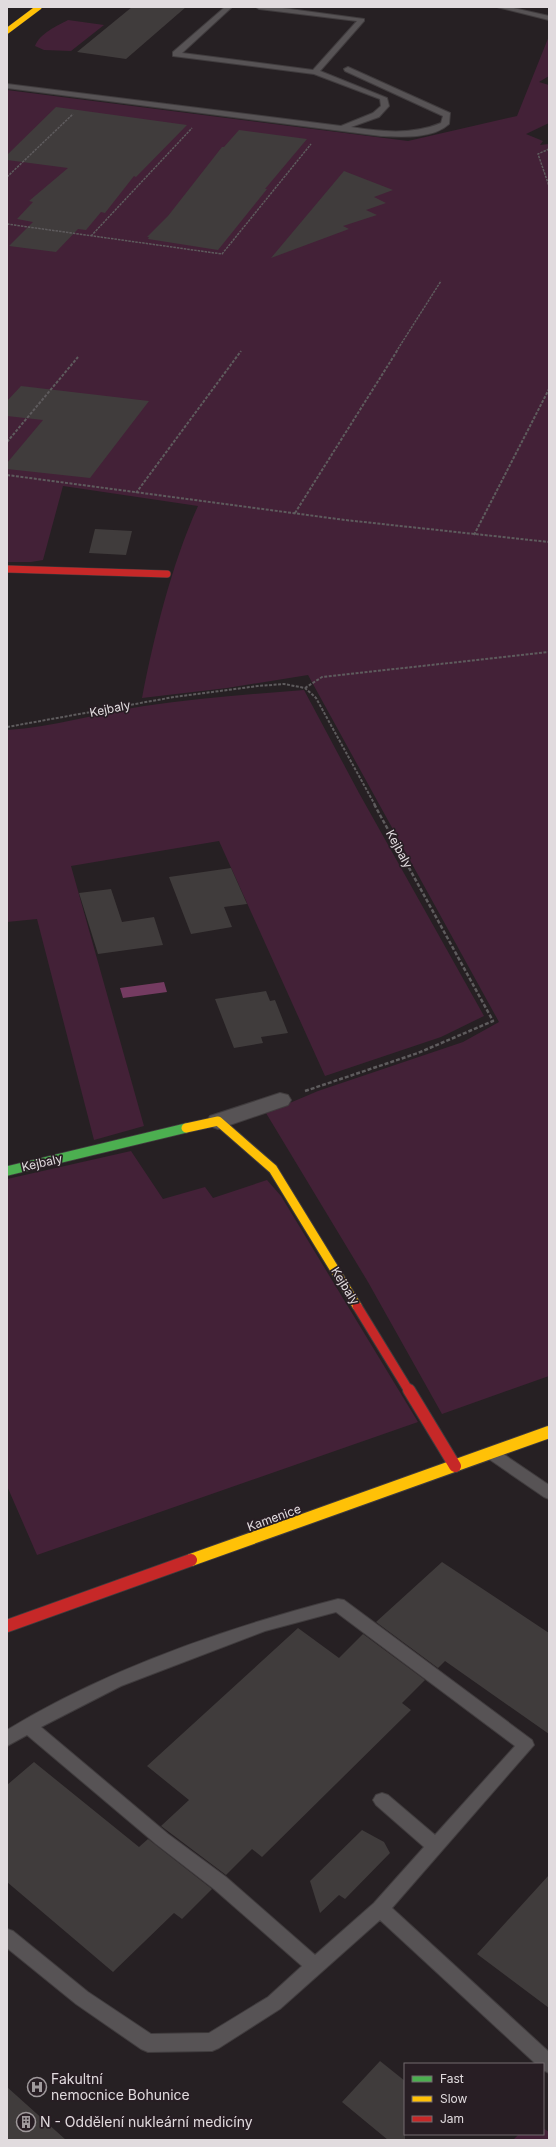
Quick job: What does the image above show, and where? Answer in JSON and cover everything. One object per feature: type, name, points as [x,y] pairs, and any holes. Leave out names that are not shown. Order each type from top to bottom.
[{"type":"street","points":[[7,31],[39,7]]},
{"type":"street","points":[[7,569],[167,574]]},
{"type":"street","name":"Kejbaly","points":[[7,1171],[218,1121],[280,1100]]},
{"type":"street","name":"Kejbaly","points":[[218,1121],[273,1169],[455,1466]]},
{"type":"street","name":"Kamenice","points":[[7,1626],[549,1432]]},
{"type":"lane","points":[[228,7],[176,54],[315,72],[383,98],[385,106],[376,115],[342,128]]},
{"type":"lane","points":[[259,7],[362,20],[315,72]]},
{"type":"lane","points":[[500,7],[549,18]]},
{"type":"lane","points":[[7,86],[326,127],[415,135],[435,130],[445,124],[447,115],[348,69]]},
{"type":"lane","points":[[491,1453],[549,1493]]},
{"type":"lane","points":[[7,1739],[28,1726],[115,1681],[263,1625],[338,1605],[526,1745],[380,1909],[274,2003],[212,2042],[148,2043],[82,1998],[7,1937]]},
{"type":"lane","points":[[28,1726],[162,1839],[220,1883],[315,1966]]},
{"type":"lane","points":[[382,1800],[436,1846]]},
{"type":"lane","points":[[380,1909],[549,2064]]},
{"type":"path","points":[[7,177],[90,97]]},
{"type":"path","points":[[91,236],[207,112]]},
{"type":"path","points":[[7,224],[222,254],[326,127]]},
{"type":"path","points":[[549,149],[538,154],[549,186]]},
{"type":"path","points":[[295,513],[441,281]]},
{"type":"path","points":[[136,493],[241,351]]},
{"type":"path","points":[[7,442],[78,357]]},
{"type":"path","points":[[474,535],[549,389]]},
{"type":"path","points":[[7,475],[236,508],[295,513],[474,535],[549,542]]},
{"type":"path","points":[[305,688],[322,677],[549,652]]},
{"type":"path","name":"Kejbaly","points":[[7,727],[21,726],[174,697],[284,684],[305,688],[319,704],[493,1021],[418,1053],[280,1100]]},
{"type":"shaded area","points":[[68,20],[104,25],[71,51],[44,50],[35,46],[41,37],[54,27]]},
{"type":"shaded area","points":[[549,36],[549,76],[539,82],[549,85],[549,123],[526,134],[543,141],[540,145],[549,144],[549,1376],[442,1414],[368,1282],[266,1113],[318,1091],[463,1042],[499,1022],[308,675],[227,688],[142,698],[152,650],[172,575],[198,506],[63,486],[43,560],[31,562],[7,562],[7,90],[408,141],[517,116]]},
{"type":"shaded area","points":[[304,690],[359,793],[484,1016],[441,1037],[325,1076],[219,841],[71,866],[144,1126],[94,1140],[37,919],[7,922],[7,730],[42,726],[164,703],[224,696]]},
{"type":"shaded area","points":[[164,982],[167,992],[123,998],[120,988]]},
{"type":"shaded area","points":[[131,1151],[163,1199],[205,1187],[213,1198],[267,1180],[281,1196],[418,1422],[37,1555],[7,1486],[7,1179]]},
{"type":"shaded area","points":[[544,2129],[549,2132],[549,2140],[513,2140],[518,2135],[544,2135]]},
{"type":"building","points":[[132,7],[186,7],[126,59],[77,52]]},
{"type":"building","points":[[56,107],[187,125],[136,177],[134,176],[105,213],[101,212],[86,230],[78,229],[56,252],[9,246],[33,222],[17,219],[33,202],[29,201],[68,168],[7,160],[7,155]]},
{"type":"building","points":[[239,130],[307,139],[265,189],[267,189],[218,250],[148,239],[149,237],[147,237],[168,216],[222,147],[224,147]]},
{"type":"building","points":[[344,171],[393,190],[374,197],[386,203],[366,210],[377,215],[343,226],[349,229],[271,258]]},
{"type":"building","points":[[21,386],[149,401],[90,478],[7,469],[7,463],[43,420],[7,416],[7,401]]},
{"type":"building","points":[[95,529],[132,531],[126,555],[89,553]]},
{"type":"building","points":[[231,868],[247,904],[224,907],[232,927],[191,934],[169,877]]},
{"type":"building","points":[[111,889],[122,922],[154,917],[163,945],[98,954],[79,893]]},
{"type":"building","points":[[266,991],[270,1001],[275,1000],[288,1033],[261,1037],[263,1043],[234,1048],[215,999]]},
{"type":"building","points":[[442,1562],[549,1633],[549,1734],[445,1661],[438,1668],[376,1622]]},
{"type":"building","points":[[298,1628],[339,1658],[363,1634],[425,1680],[402,1703],[411,1710],[262,1857],[252,1849],[226,1875],[161,1826],[189,1800],[147,1766]]},
{"type":"building","points":[[34,1762],[139,1847],[148,1839],[212,1889],[182,1919],[174,1913],[113,1972],[7,1882],[7,1785]]},
{"type":"building","points":[[362,1830],[384,1842],[390,1853],[345,1899],[339,1895],[320,1913],[310,1881]]},
{"type":"building","points":[[549,1875],[549,2008],[477,1954]]},
{"type":"building","points":[[380,2061],[404,2080],[405,2140],[388,2140],[342,2102]]},
{"type":"building","name":"N - Oddělení nukleární medicíny","points":[[7,2087],[66,2140],[7,2140]]},
{"type":"traffic: fast","points":[[7,1171],[186,1128]]},
{"type":"traffic: slow","points":[[7,31],[39,7]]},
{"type":"traffic: slow","points":[[186,1128],[218,1121],[273,1169],[357,1306]]},
{"type":"traffic: slow","points":[[191,1560],[549,1432]]},
{"type":"traffic: jam","points":[[7,569],[167,574]]},
{"type":"traffic: jam","points":[[357,1306],[455,1466]]},
{"type":"traffic: jam","points":[[7,1626],[191,1560]]},
{"type":"place","name":"Fakultní nemocnice Bohunice","points":[[37,2087]]},
{"type":"place","name":"N - Oddělení nukleární medicíny","points":[[26,2122]]}]
